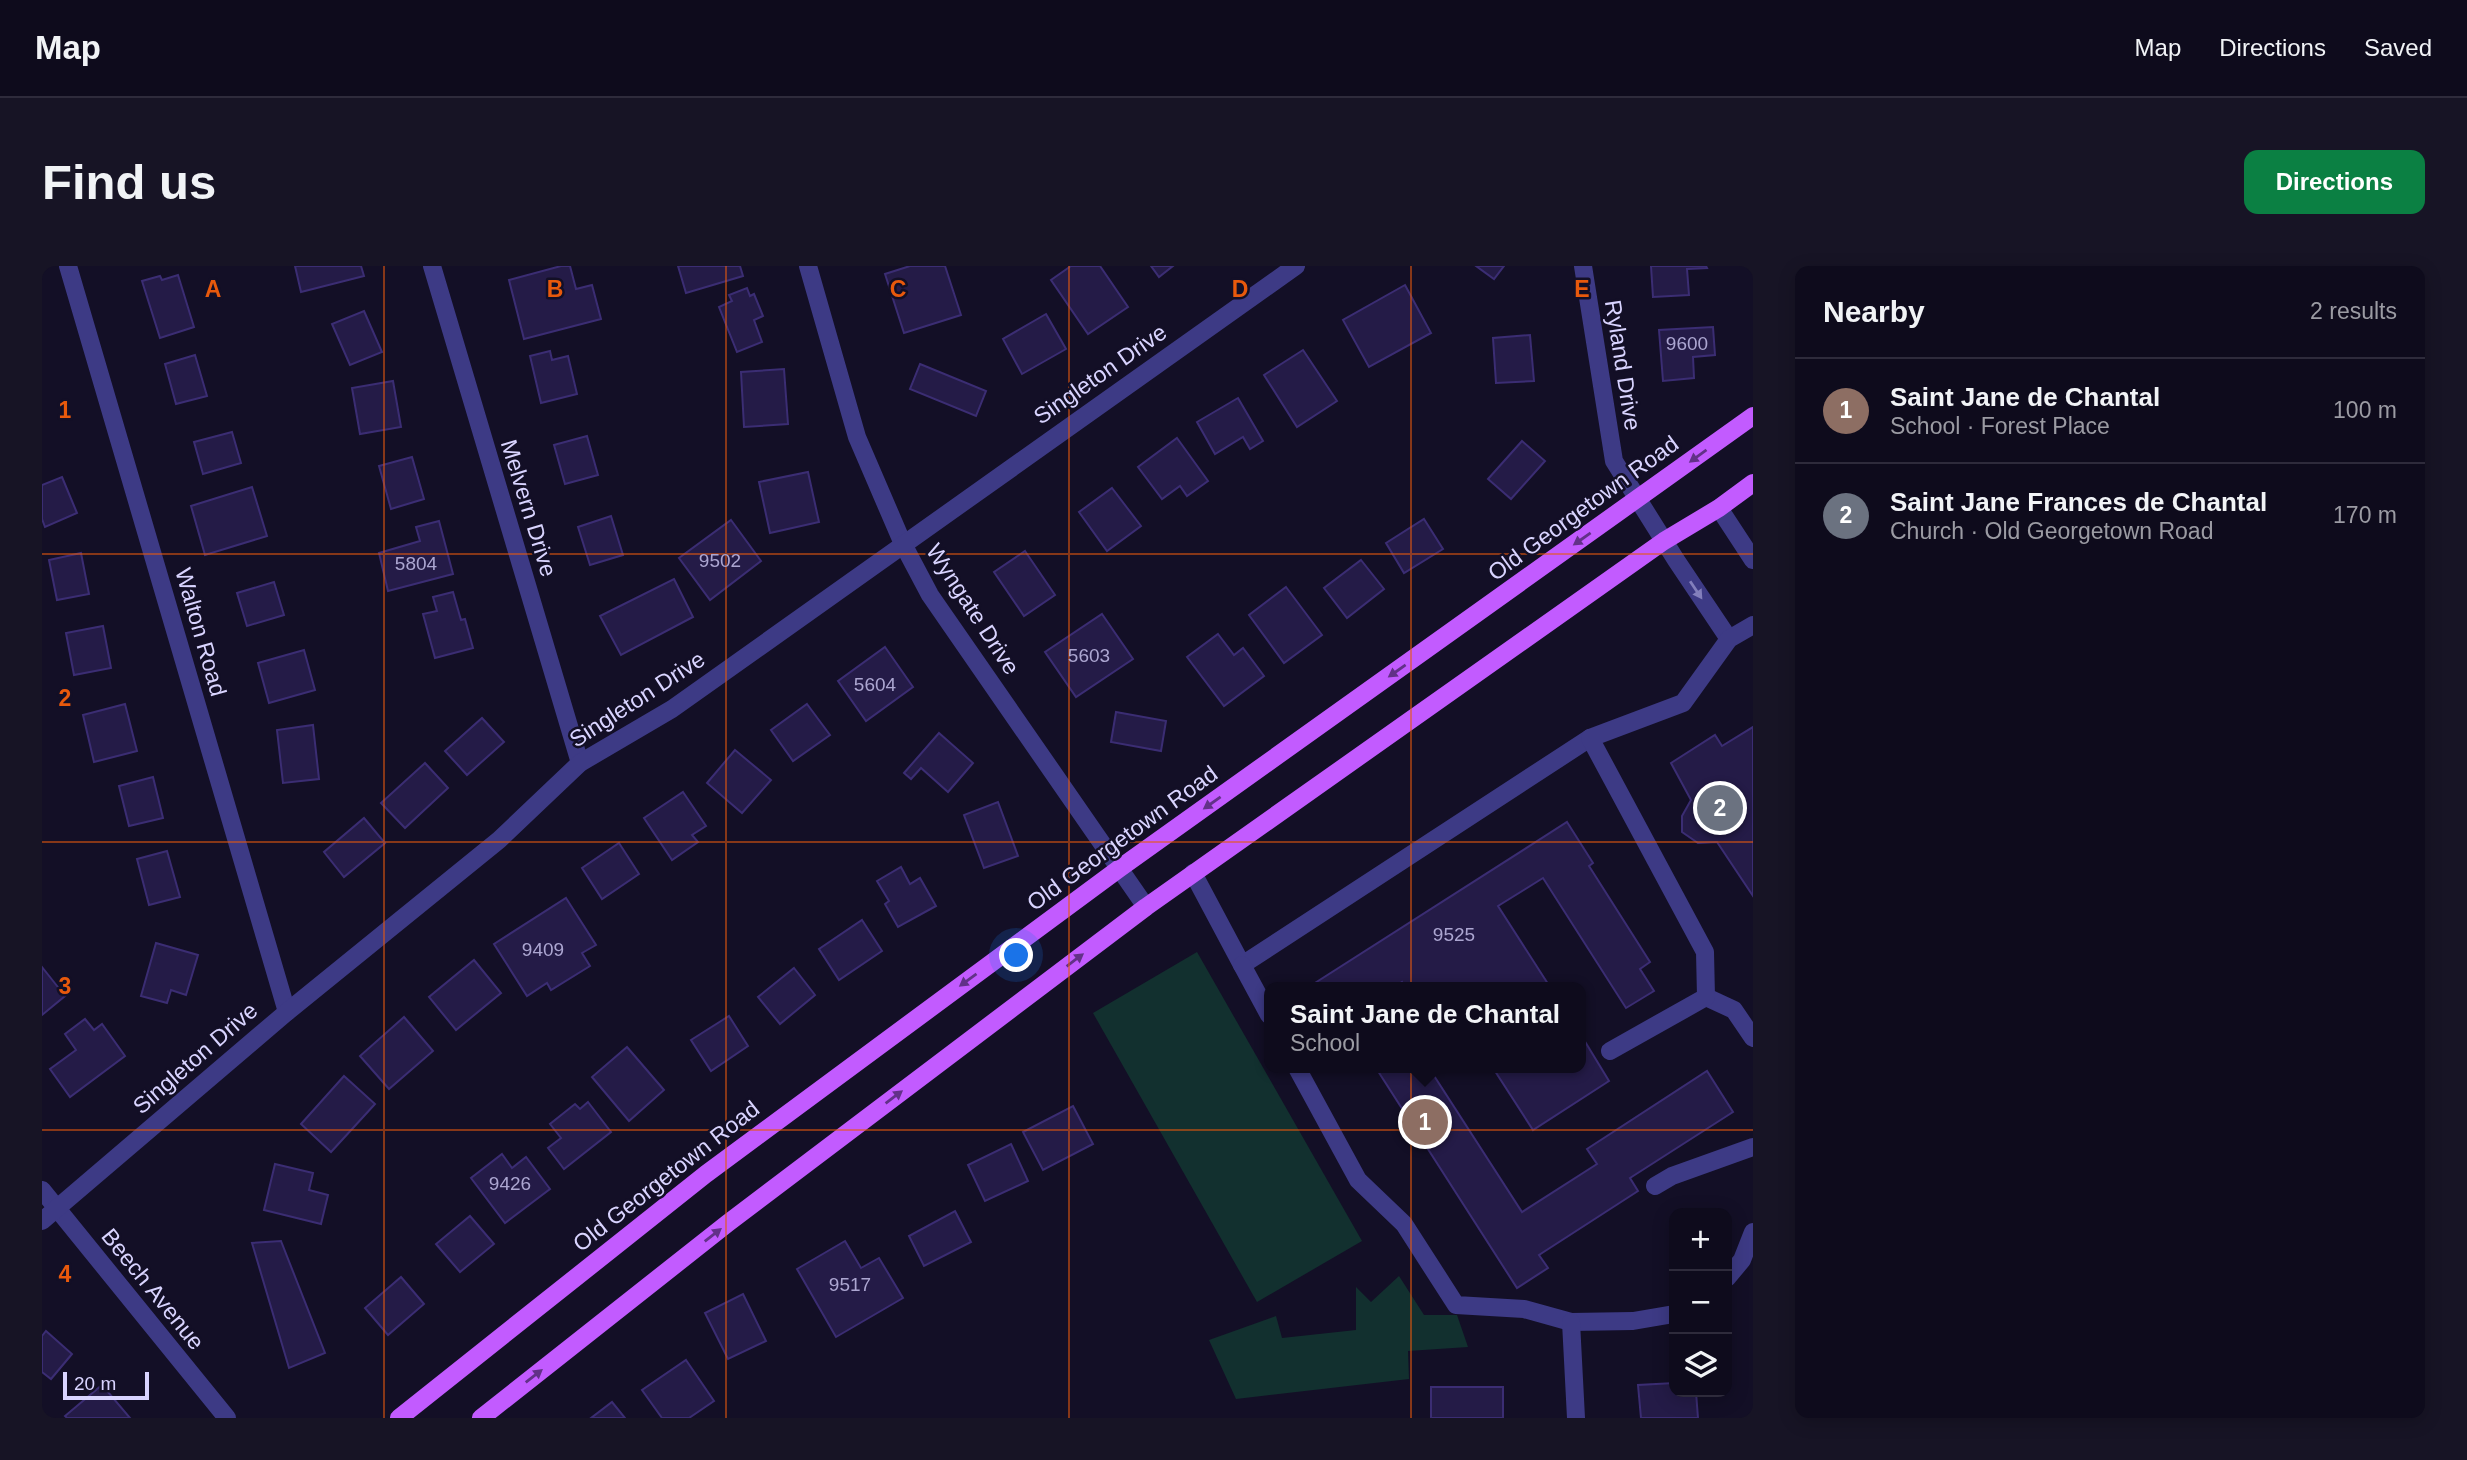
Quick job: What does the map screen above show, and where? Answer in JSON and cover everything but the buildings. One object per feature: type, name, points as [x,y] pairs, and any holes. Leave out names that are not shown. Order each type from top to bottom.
[{"type":"main road","name":"Old Georgetown Road","points":[[399,1418],[706,1174],[1120,868],[1753,416]]},
{"type":"main road","points":[[481,1418],[728,1223],[1146,907],[1664,541],[1753,483]]},
{"type":"street","name":"Walton Road","points":[[68,266],[287,1012]]},
{"type":"street","name":"Melvern Drive","points":[[432,266],[580,764]]},
{"type":"street","name":"Wyngate Drive","points":[[808,266],[857,437],[903,544],[930,595],[1146,907]]},
{"type":"street","name":"Singleton Drive","points":[[42,1221],[287,1012],[499,840],[580,764],[672,709],[1296,266]]},
{"type":"street","name":"Ryland Drive","points":[[1583,266],[1614,461],[1729,639]]},
{"type":"street","points":[[1718,508],[1753,560]]},
{"type":"street","points":[[1242,965],[1590,738],[1682,703],[1729,639],[1753,625]]},
{"type":"street","points":[[1590,738],[1705,952],[1706,997]]},
{"type":"street","points":[[1193,873],[1264,1006]]},
{"type":"street","points":[[1706,997],[1734,1010],[1753,1038]]},
{"type":"street","points":[[1610,1051],[1706,997]]},
{"type":"street","points":[[1300,1073],[1358,1180],[1404,1223],[1456,1305],[1524,1309],[1571,1322],[1633,1321],[1669,1315]]},
{"type":"street","points":[[1655,1186],[1672,1176],[1753,1147]]},
{"type":"street","name":"Beech Avenue","points":[[42,1190],[227,1418]]},
{"type":"street","points":[[1732,1272],[1742,1260],[1753,1232]]},
{"type":"street","points":[[1571,1322],[1576,1418]]},
{"type":"green space","points":[[1197,952],[1362,1241],[1257,1302],[1093,1013]]},
{"type":"green space","points":[[1399,1276],[1424,1315],[1457,1315],[1468,1347],[1408,1351],[1409,1379],[1236,1399],[1209,1340],[1276,1316],[1282,1338],[1356,1330],[1356,1287],[1371,1302]]},
{"type":"place","name":"Saint Jane Frances de Chantal","points":[[1720,808]]},
{"type":"place","name":"Saint Jane de Chantal","points":[[1425,1122]]}]
